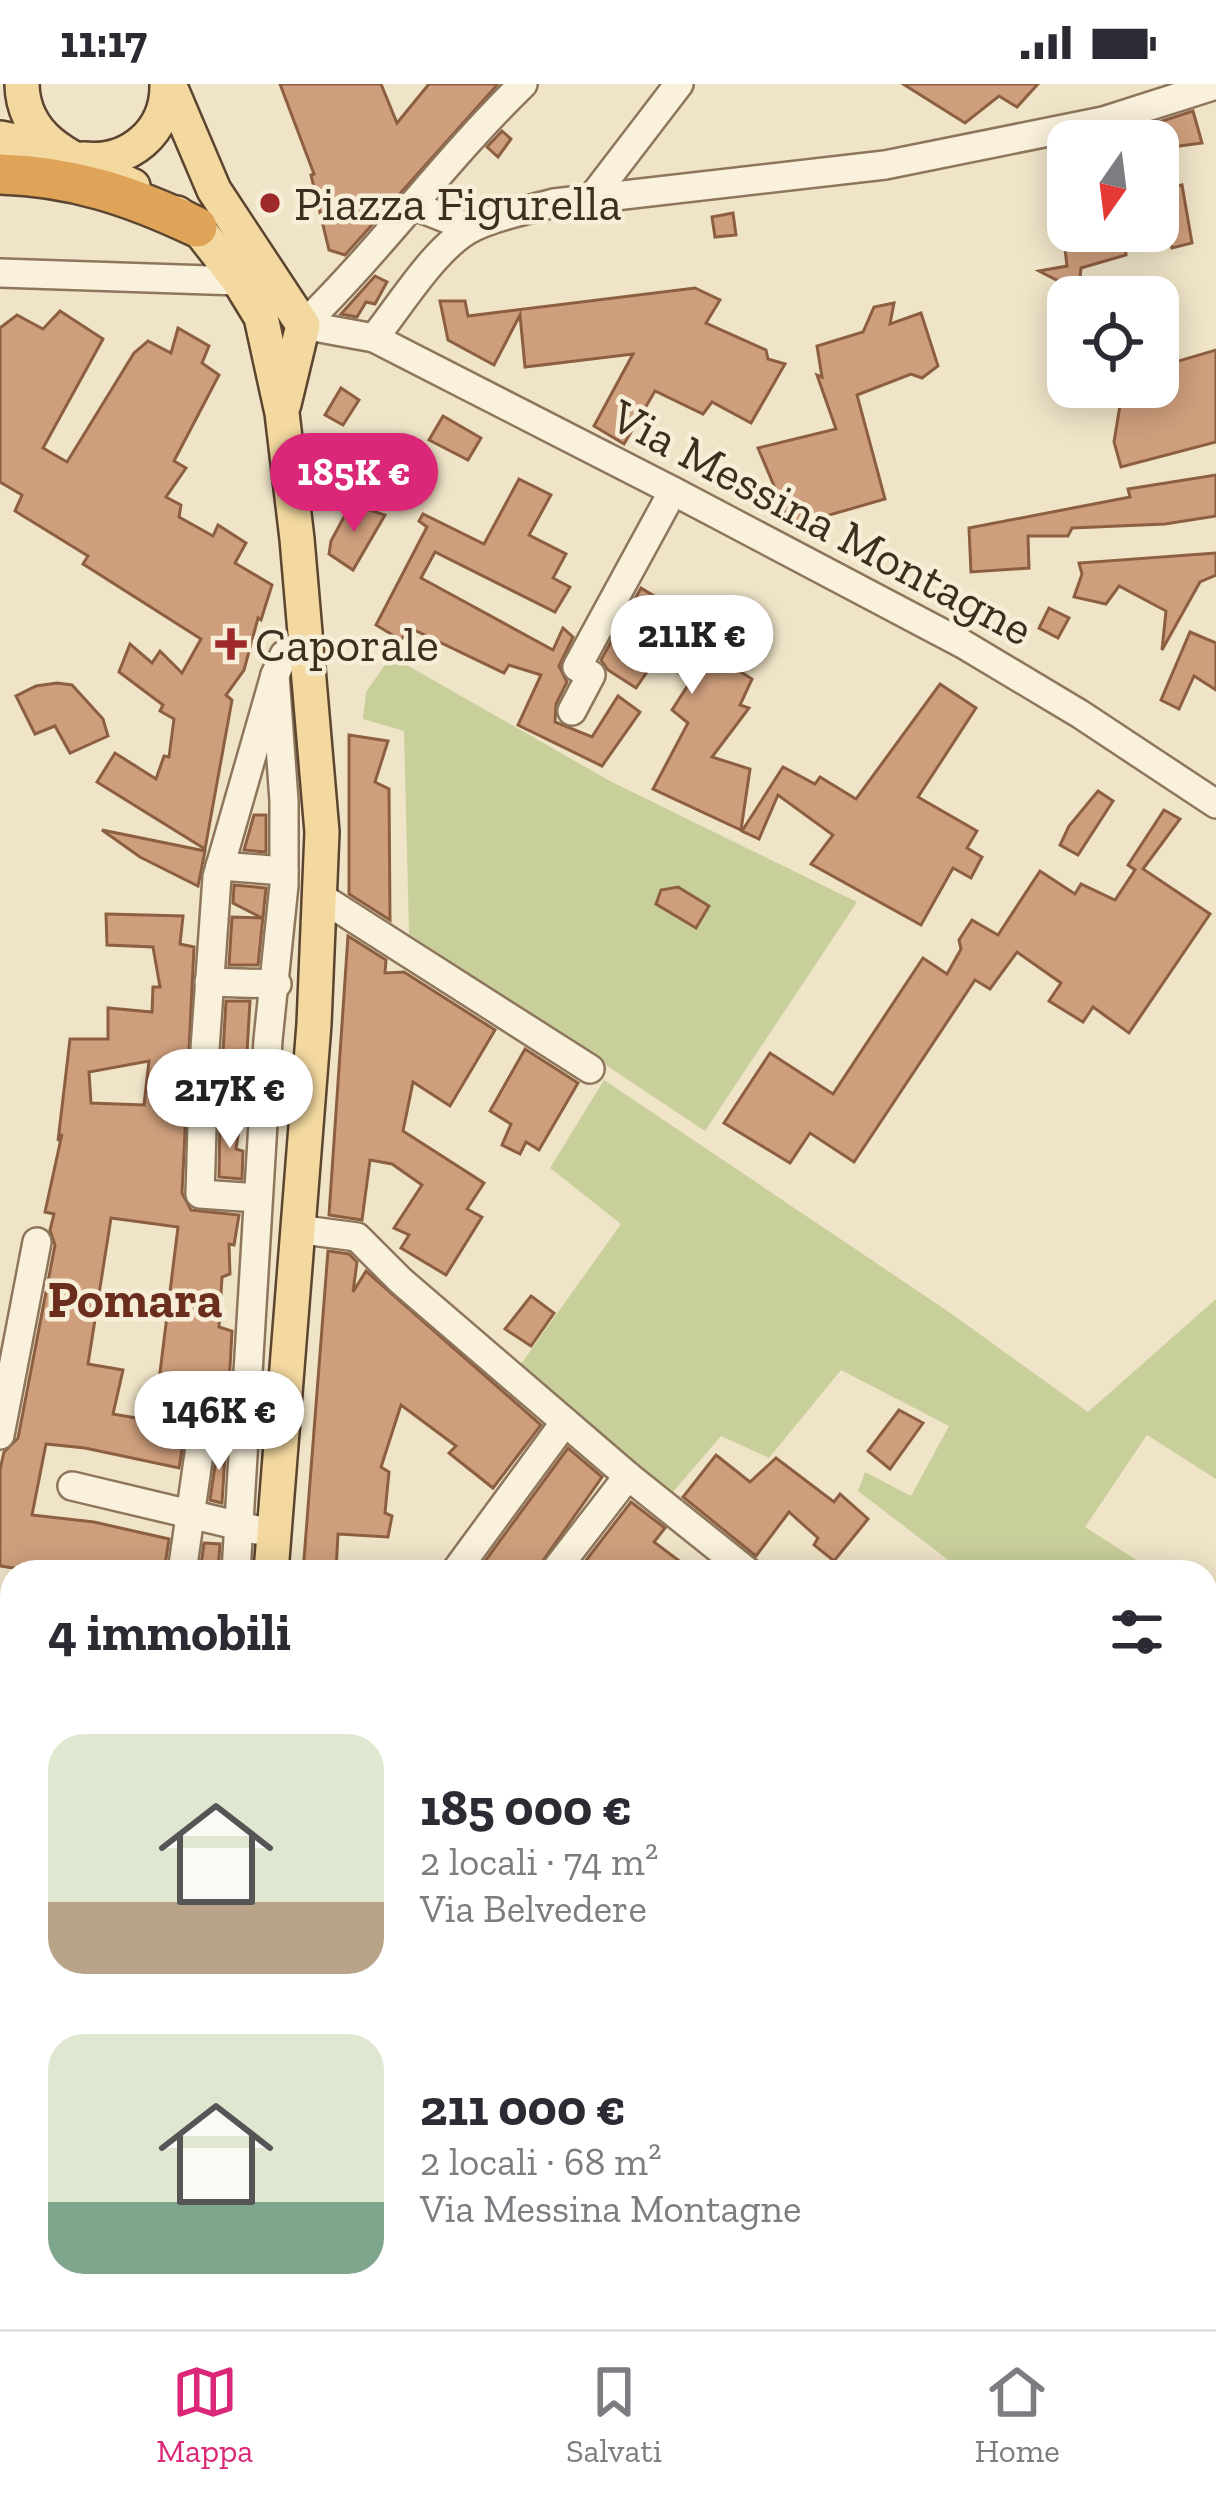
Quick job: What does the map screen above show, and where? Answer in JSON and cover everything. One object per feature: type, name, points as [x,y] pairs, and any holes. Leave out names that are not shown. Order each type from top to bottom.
[{"type":"highway","points":[[0,172],[67,154]]},
{"type":"highway","points":[[0,172],[105,188],[197,227]]},
{"type":"main road","points":[[22,84],[31,124],[44,141],[144,191],[197,227],[239,280],[261,317],[282,413],[309,648],[322,832],[314,1024],[272,1560]]},
{"type":"main road","points":[[0,139],[106,160],[139,146],[162,116],[168,84]]},
{"type":"main road","points":[[168,84],[214,190],[303,325],[282,413]]},
{"type":"main road","points":[[261,317],[303,325]]},
{"type":"street","points":[[303,325],[363,266],[523,84]]},
{"type":"street","points":[[591,199],[679,84]]},
{"type":"street","points":[[374,338],[434,262],[470,228],[554,202],[885,164],[1103,121],[1216,85]]},
{"type":"street","points":[[412,205],[470,228]]},
{"type":"street","points":[[0,273],[239,280]]},
{"type":"street","name":"Via Messina Montagne","points":[[303,325],[374,338],[673,491],[963,644],[1216,804]]},
{"type":"street","points":[[572,711],[591,675],[577,667],[673,491]]},
{"type":"street","points":[[258,1198],[200,1194],[209,982],[220,866],[274,675],[284,655],[309,648]]},
{"type":"street","points":[[237,1560],[268,1040],[284,872],[274,675]]},
{"type":"street","points":[[239,802],[284,801]]},
{"type":"street","points":[[220,866],[284,872]]},
{"type":"street","points":[[320,896],[590,1069]]},
{"type":"street","points":[[209,982],[277,983]]},
{"type":"street","points":[[203,1101],[265,1107]]},
{"type":"street","points":[[296,1228],[357,1238],[565,1422],[733,1560]]},
{"type":"street","points":[[0,1435],[37,1242]]},
{"type":"street","points":[[184,1560],[204,1419],[246,1422]]},
{"type":"street","points":[[464,1560],[565,1422]]},
{"type":"street","points":[[563,1560],[628,1475]]},
{"type":"street","points":[[72,1486],[273,1533]]},
{"type":"green space","points":[[391,656],[610,781],[857,902],[705,1131],[409,934],[404,731],[363,719],[366,692]]},
{"type":"green space","points":[[604,1080],[949,1312],[1088,1412],[1216,1299],[1216,1479],[1147,1435],[1085,1527],[1136,1560],[948,1560],[858,1491],[865,1472],[911,1496],[949,1426],[841,1370],[769,1458],[721,1436],[666,1500],[518,1368],[621,1224],[550,1168]]},
{"type":"building","points":[[280,84],[381,84],[397,123],[429,84],[498,84],[345,255],[329,250],[314,174]]},
{"type":"building","points":[[903,84],[1038,84],[1017,107],[999,96],[965,123]]},
{"type":"building","points":[[1193,111],[1202,143],[1179,146],[1179,120],[1165,120]]},
{"type":"building","points":[[502,131],[511,139],[498,157],[487,147]]},
{"type":"building","points":[[1179,186],[1192,243],[1179,246]]},
{"type":"building","points":[[733,213],[736,235],[715,237],[712,217]]},
{"type":"building","points":[[1065,252],[1126,252],[1081,268],[1080,276],[1049,276],[1039,271],[1067,266]]},
{"type":"building","points":[[375,276],[387,282],[375,304],[366,302],[357,317],[341,314]]},
{"type":"building","points":[[695,288],[720,300],[706,323],[766,350],[768,359],[785,364],[751,423],[712,402],[703,414],[655,391],[624,444],[594,426],[633,354],[525,367],[520,315],[494,365],[448,340],[440,301],[465,301],[468,316]]},
{"type":"building","points":[[894,303],[890,324],[921,313],[938,366],[922,378],[911,374],[857,395],[885,499],[791,526],[758,448],[836,429],[817,375],[822,377],[817,346],[863,332],[874,307]]},
{"type":"building","points":[[60,311],[103,339],[43,448],[67,462],[134,353],[148,341],[171,353],[178,328],[209,346],[202,363],[219,375],[174,461],[186,468],[166,497],[181,505],[179,517],[213,536],[218,525],[246,543],[235,563],[272,585],[244,670],[226,695],[232,700],[205,849],[97,782],[115,753],[156,779],[164,756],[169,757],[174,719],[119,672],[130,644],[152,663],[160,651],[182,673],[201,639],[83,564],[88,556],[15,511],[22,495],[0,482],[0,328],[17,315],[43,329]]},
{"type":"building","points":[[1216,350],[1216,442],[1121,467],[1114,442],[1120,408],[1179,408],[1179,361]]},
{"type":"building","points":[[341,388],[359,400],[343,425],[325,415]]},
{"type":"building","points":[[443,416],[481,438],[468,460],[429,440]]},
{"type":"building","points":[[403,435],[425,447],[393,501],[366,480],[390,440],[395,443]]},
{"type":"building","points":[[1216,475],[1216,516],[1165,524],[1072,528],[1068,536],[1028,536],[1029,568],[971,572],[969,528],[1130,497],[1128,489]]},
{"type":"building","points":[[519,479],[551,495],[529,535],[566,554],[553,578],[570,587],[555,612],[435,552],[421,578],[553,650],[563,628],[573,637],[559,666],[567,682],[556,704],[555,722],[592,737],[618,696],[640,712],[602,766],[518,725],[541,675],[509,665],[504,673],[410,628],[401,640],[376,625],[427,527],[419,521],[423,514],[484,544]]},
{"type":"building","points":[[351,504],[385,515],[353,570],[329,554]]},
{"type":"building","points":[[1216,553],[1216,575],[1200,582],[1162,650],[1166,611],[1119,586],[1106,604],[1074,597],[1082,574],[1079,563]]},
{"type":"building","points":[[641,588],[700,624],[716,600],[754,627],[730,665],[752,679],[740,705],[749,708],[712,757],[750,769],[741,830],[653,789],[688,723],[672,710],[690,682],[658,656],[636,688],[601,660]]},
{"type":"building","points":[[1049,608],[1069,618],[1058,638],[1039,628]]},
{"type":"building","points":[[1190,632],[1216,643],[1216,690],[1194,676],[1179,709],[1161,700]]},
{"type":"building","points":[[57,683],[72,685],[103,719],[108,736],[70,753],[55,726],[35,734],[16,696]]},
{"type":"building","points":[[940,684],[976,708],[918,797],[977,831],[967,848],[982,857],[971,878],[953,868],[921,925],[811,864],[833,835],[778,795],[759,839],[742,831],[783,767],[815,784],[820,777],[856,799]]},
{"type":"building","points":[[349,735],[388,741],[375,782],[389,789],[390,920],[349,894]]},
{"type":"building","points":[[1098,791],[1113,801],[1078,855],[1060,845]]},
{"type":"building","points":[[1164,810],[1180,819],[1143,869],[1210,914],[1129,1033],[1093,1007],[1083,1022],[1049,1001],[1061,983],[1017,952],[990,989],[975,980],[854,1162],[810,1133],[790,1163],[724,1123],[770,1053],[833,1094],[923,958],[947,974],[972,920],[998,935],[1040,871],[1075,894],[1081,884],[1115,900],[1135,870],[1128,865]]},
{"type":"building","points":[[254,815],[266,815],[266,852],[244,850]]},
{"type":"building","points":[[102,830],[205,851],[198,886],[140,857]]},
{"type":"building","points":[[234,885],[266,888],[258,965],[229,965],[232,917],[262,918],[233,903]]},
{"type":"building","points":[[678,887],[709,906],[696,928],[656,904],[661,890]]},
{"type":"building","points":[[106,914],[183,916],[180,944],[194,947],[182,1193],[191,1210],[239,1215],[234,1245],[229,1244],[230,1274],[222,1277],[219,1327],[232,1331],[228,1403],[204,1401],[189,1409],[179,1468],[46,1444],[32,1515],[94,1522],[169,1539],[166,1560],[0,1560],[0,1470],[4,1452],[18,1438],[55,1245],[50,1230],[54,1214],[45,1212],[62,1134],[58,1141],[70,1039],[108,1039],[108,1008],[152,1012],[153,987],[160,987],[153,947],[107,945]],"holes":[[[149,1061],[144,1105],[91,1103],[89,1072]],[[111,1218],[178,1227],[154,1421],[113,1414],[123,1370],[88,1364]]]},
{"type":"building","points":[[348,936],[386,960],[385,973],[404,972],[495,1030],[450,1106],[413,1082],[403,1131],[484,1183],[467,1209],[482,1217],[446,1275],[401,1248],[409,1235],[394,1228],[422,1185],[392,1164],[370,1160],[362,1220],[329,1215]]},
{"type":"building","points":[[226,1001],[250,1001],[245,1087],[221,1085]]},
{"type":"building","points":[[525,1049],[578,1083],[539,1150],[526,1142],[520,1154],[502,1145],[511,1124],[490,1111]]},
{"type":"building","points":[[220,1121],[240,1123],[236,1149],[243,1151],[242,1179],[219,1177]]},
{"type":"building","points":[[328,1251],[349,1254],[357,1262],[353,1292],[366,1271],[541,1425],[493,1488],[449,1453],[456,1446],[401,1405],[381,1467],[389,1472],[385,1513],[392,1516],[388,1537],[338,1534],[337,1560],[304,1560]]},
{"type":"building","points":[[531,1296],[554,1313],[531,1346],[505,1329]]},
{"type":"building","points":[[899,1410],[923,1423],[890,1469],[868,1451]]},
{"type":"building","points":[[219,1438],[226,1439],[222,1503],[210,1500]]},
{"type":"building","points":[[568,1448],[602,1477],[543,1560],[486,1560]]},
{"type":"building","points":[[716,1455],[750,1482],[776,1458],[834,1502],[840,1494],[868,1519],[833,1560],[814,1545],[818,1538],[789,1512],[756,1556],[683,1497]]},
{"type":"building","points":[[631,1502],[665,1528],[654,1542],[678,1560],[586,1560]]},
{"type":"building","points":[[204,1543],[220,1544],[219,1560],[202,1560]]},
{"type":"place","name":"Piazza Figurella","points":[[270,203]]},
{"type":"place","name":"Caporale","points":[[231,644]]},
{"type":"district","name":"Pomara","points":[[135,1299]]}]
